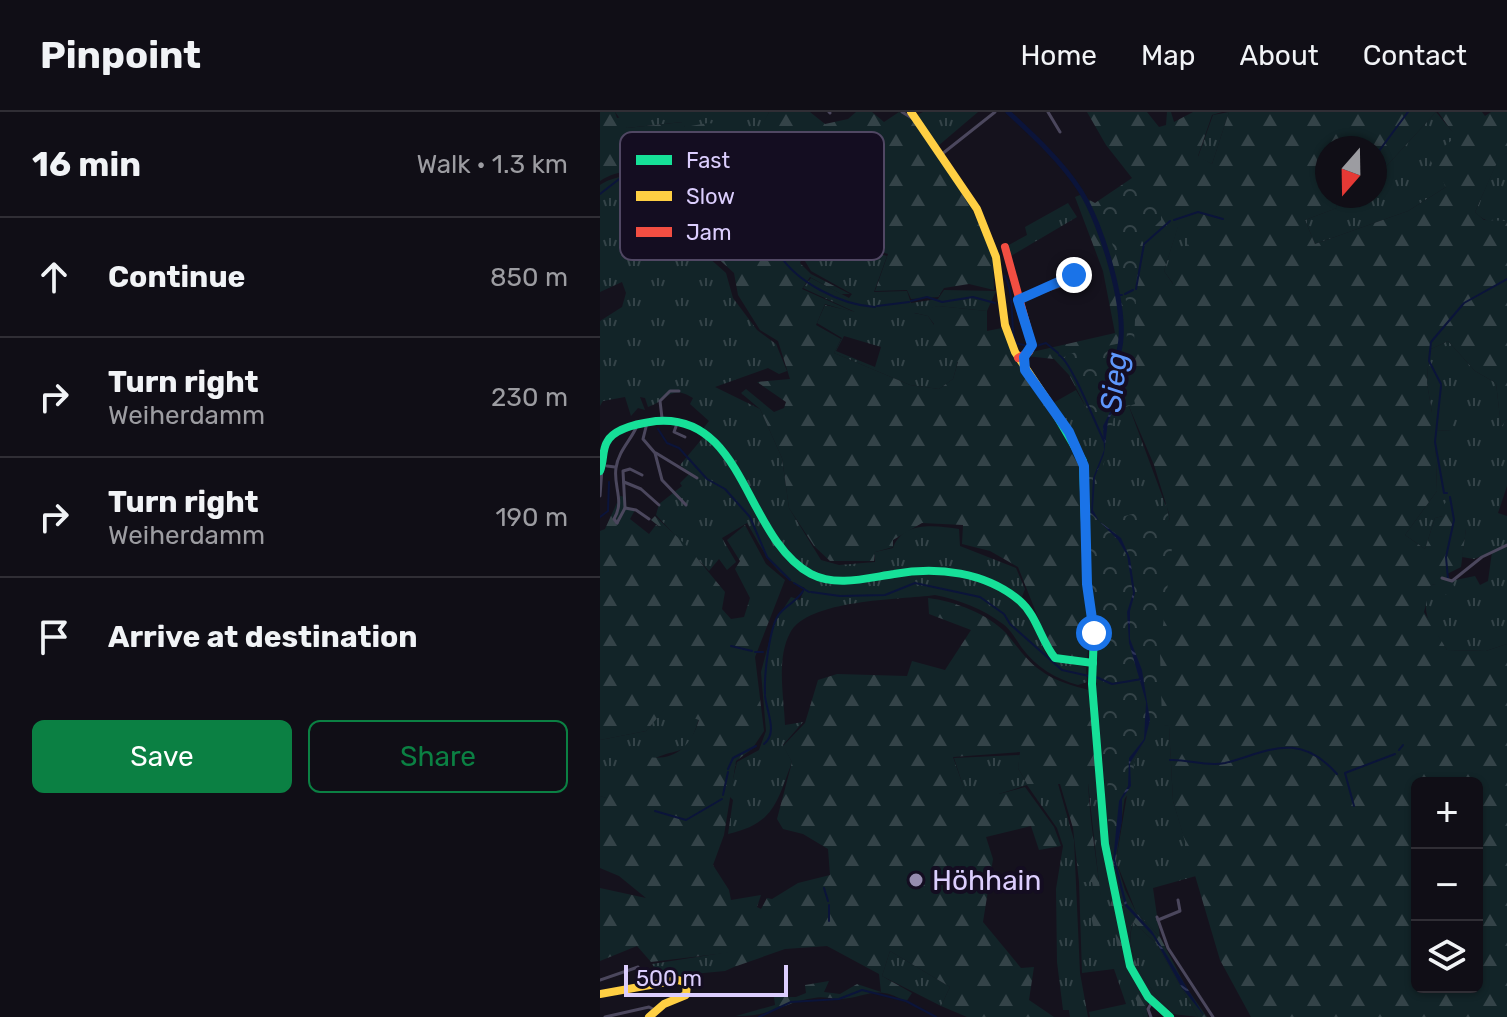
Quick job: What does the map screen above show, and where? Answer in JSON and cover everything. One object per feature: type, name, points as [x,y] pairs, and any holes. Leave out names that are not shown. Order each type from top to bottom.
[{"type":"main road","points":[[916,119],[933,144],[946,152],[950,166],[969,194],[994,248],[1005,325],[1022,356],[1025,370],[1069,432],[1083,461],[1092,684],[1107,854],[1130,966],[1152,1002],[1170,1017]]},
{"type":"main road","points":[[1005,247],[1032,345],[1022,356]]},
{"type":"main road","points":[[606,467],[608,440],[662,418],[679,418],[720,446],[770,536],[806,572],[836,580],[936,569],[975,578],[1025,605],[1055,658],[1093,668]]},
{"type":"main road","points":[[600,994],[678,980],[687,983],[686,995],[652,1014]]},
{"type":"street","points":[[902,112],[916,119]]},
{"type":"street","points":[[946,152],[995,112]]},
{"type":"street","points":[[1048,112],[1060,132]]},
{"type":"street","points":[[1018,300],[1068,281]]},
{"type":"street","points":[[662,418],[660,401],[670,391],[679,391]]},
{"type":"street","points":[[679,418],[674,432],[685,437]]},
{"type":"street","points":[[643,439],[647,423]]},
{"type":"street","points":[[600,496],[606,467],[635,430],[655,453],[697,478]]},
{"type":"street","points":[[655,453],[662,480],[686,505]]},
{"type":"street","points":[[606,467],[619,504],[615,522],[620,522],[625,508],[624,470],[642,475]]},
{"type":"street","points":[[624,482],[641,489],[659,505]]},
{"type":"street","points":[[625,508],[636,510],[649,519]]},
{"type":"street","points":[[1442,578],[1452,581],[1482,557],[1507,545]]},
{"type":"street","points":[[1178,900],[1180,911],[1177,915],[1157,919],[1168,948],[1213,1017]]},
{"type":"street","points":[[600,980],[638,967]]},
{"type":"street","points":[[1151,1017],[1148,1009],[1152,1002]]},
{"type":"street","points":[[605,1017],[649,1007],[652,1014]]},
{"type":"green space","points":[[600,112],[615,112],[617,118],[622,117],[627,128],[683,122],[685,127],[708,123],[760,129],[769,112],[810,112],[825,124],[848,119],[856,112],[872,112],[884,122],[899,112],[912,120],[967,198],[993,256],[994,290],[969,284],[944,288],[938,297],[911,299],[907,290],[875,291],[888,254],[884,253],[884,132],[620,132],[620,173],[600,181]]},
{"type":"green space","points":[[615,112],[769,112],[761,129],[685,127],[682,122],[627,128]]},
{"type":"green space","points":[[923,112],[978,112],[938,146],[915,116]]},
{"type":"green space","points":[[1087,112],[1147,112],[1159,127],[1166,125],[1167,112],[1171,112],[1174,122],[1193,112],[1222,112],[1212,115],[1198,156],[1212,164],[1229,112],[1436,112],[1387,165],[1387,136],[1315,136],[1315,208],[1337,208],[1305,220],[1315,244],[1408,211],[1446,187],[1429,158],[1456,137],[1438,112],[1482,112],[1485,116],[1491,112],[1507,112],[1507,153],[1499,158],[1475,212],[1484,220],[1507,221],[1507,419],[1501,427],[1496,383],[1475,371],[1448,341],[1429,350],[1427,383],[1432,413],[1454,412],[1451,430],[1435,431],[1437,491],[1405,535],[1425,549],[1435,518],[1443,516],[1443,506],[1454,491],[1466,529],[1461,567],[1447,574],[1454,586],[1452,592],[1445,595],[1437,584],[1431,585],[1424,612],[1447,650],[1486,651],[1507,644],[1507,1017],[1251,1017],[1220,960],[1173,801],[1169,726],[1157,725],[1157,730],[1148,733],[1132,765],[1130,792],[1125,795],[1116,861],[1136,912],[1160,937],[1186,987],[1207,1017],[1198,1017],[1156,943],[1133,922],[1130,934],[1135,959],[1148,984],[1173,1014],[1152,1000],[1146,1006],[1148,1017],[1144,1017],[1120,965],[1105,865],[1110,864],[1104,760],[1170,517],[1154,465],[1128,404],[1112,414],[1105,441],[1069,375],[1054,359],[1026,356],[1115,333],[1103,271],[1075,197],[1080,195],[1095,203],[1132,178],[1106,145]],"holes":[[[1178,227],[1190,238],[1173,284],[1164,271]]]},
{"type":"green space","points":[[1229,112],[1212,164],[1198,157],[1213,115]]},
{"type":"green space","points":[[1436,112],[1457,137],[1446,187],[1408,211],[1315,244],[1305,220],[1337,208],[1387,208],[1387,165]]},
{"type":"green space","points":[[1507,153],[1507,221],[1490,221],[1475,212],[1499,157]]},
{"type":"green space","points":[[620,177],[620,260],[711,260],[726,273],[733,298],[757,330],[776,344],[787,371],[779,374],[768,368],[715,387],[760,409],[782,458],[789,508],[821,560],[839,565],[875,562],[875,552],[893,548],[904,533],[912,529],[931,526],[959,529],[960,546],[1016,568],[1025,589],[1019,605],[1049,659],[1086,667],[1087,682],[1078,685],[1047,671],[1034,661],[1003,624],[971,606],[935,595],[856,603],[815,613],[790,633],[783,654],[785,725],[803,722],[783,745],[792,762],[782,789],[765,817],[743,830],[728,834],[733,800],[729,796],[737,762],[759,750],[766,731],[761,672],[774,623],[791,597],[800,600],[805,588],[777,569],[747,523],[722,538],[736,562],[727,570],[719,559],[709,571],[656,515],[659,504],[682,486],[680,483],[690,473],[680,465],[706,434],[702,430],[709,421],[690,404],[693,398],[674,393],[648,407],[645,398],[640,397],[645,410],[638,408],[631,416],[625,397],[603,401],[600,406],[600,321],[622,307],[626,293],[622,282],[600,292],[600,185]]},
{"type":"green space","points":[[1137,181],[1161,210],[1161,220],[1143,238],[1138,252],[1132,389],[1135,404],[1116,410],[1109,449],[1097,488],[1096,505],[1102,522],[1167,505],[1172,548],[1160,652],[1162,722],[1153,726],[1134,759],[1133,787],[1123,801],[1115,855],[1105,806],[1108,780],[1104,779],[1088,581],[1090,540],[1086,466],[1096,466],[1103,441],[1062,359],[1068,354],[1126,342],[1125,292],[1111,241],[1098,211]]},
{"type":"green space","points":[[1068,203],[1077,217],[1011,256],[1007,246],[1027,235],[1025,227]]},
{"type":"green space","points":[[1178,226],[1191,238],[1174,285],[1164,271]]},
{"type":"green space","points":[[884,255],[887,256],[874,292],[907,291],[911,303],[938,299],[944,290],[996,291],[987,311],[938,306],[914,313],[928,316],[958,361],[953,379],[939,389],[910,385],[834,353],[842,338],[817,323],[825,305],[855,312],[803,288],[811,278],[849,298],[852,294],[811,271],[805,261],[884,260]],"holes":[[[844,336],[881,347],[875,367],[836,351]]]},
{"type":"green space","points":[[720,260],[801,260],[800,263],[811,274],[850,294],[841,294],[810,277],[802,289],[856,313],[825,304],[816,325],[841,339],[834,353],[910,385],[939,389],[953,379],[958,362],[929,350],[934,324],[928,316],[911,312],[938,306],[987,311],[987,331],[1002,328],[1016,360],[1076,449],[1081,463],[1084,571],[1090,631],[1087,660],[1064,660],[1053,655],[1018,567],[990,551],[962,544],[963,525],[922,523],[893,540],[893,547],[875,552],[874,561],[830,561],[814,546],[789,508],[782,458],[760,409],[741,393],[746,389],[774,412],[784,408],[786,402],[757,382],[790,379],[778,341],[760,330],[738,295],[734,273]]},
{"type":"green space","points":[[1448,341],[1475,371],[1496,383],[1501,426],[1507,419],[1507,486],[1498,513],[1507,516],[1507,644],[1486,651],[1447,650],[1428,619],[1426,604],[1431,585],[1475,576],[1480,585],[1488,581],[1492,552],[1474,559],[1462,557],[1466,529],[1443,516],[1435,518],[1425,549],[1405,535],[1437,491],[1435,431],[1451,430],[1432,413],[1427,383],[1429,350]]},
{"type":"green space","points":[[1076,390],[1105,440],[1112,413],[1128,404],[1170,517],[1096,703],[1088,475],[1080,445],[1053,403]]},
{"type":"green space","points":[[620,496],[626,497],[626,506],[635,510],[630,519],[649,534],[656,525],[661,528],[651,520],[655,516],[687,546],[725,592],[722,609],[731,619],[744,617],[750,598],[735,569],[740,561],[727,540],[745,525],[766,564],[785,580],[755,657],[764,731],[752,749],[736,761],[724,835],[713,865],[729,890],[731,900],[761,895],[757,907],[761,909],[767,898],[772,899],[798,883],[830,875],[828,849],[803,834],[783,829],[777,819],[792,762],[783,746],[805,723],[818,680],[837,674],[907,676],[912,661],[945,670],[971,630],[929,614],[928,598],[959,605],[980,614],[999,626],[1030,662],[1046,674],[1091,691],[1100,783],[1088,784],[1106,938],[1095,937],[1090,910],[1095,898],[1092,882],[1079,882],[1073,828],[1060,784],[1027,784],[1018,768],[1020,752],[953,757],[966,794],[986,788],[999,794],[1025,787],[1054,827],[1061,846],[1039,850],[1031,826],[986,837],[993,859],[983,922],[1021,968],[1034,967],[1029,1000],[1054,1017],[967,1017],[941,1006],[950,987],[890,951],[882,976],[912,993],[906,1002],[879,992],[840,999],[817,997],[748,1016],[736,1016],[775,1005],[774,997],[796,997],[806,993],[805,985],[829,981],[824,992],[840,994],[857,984],[881,992],[879,974],[827,946],[785,949],[734,967],[734,952],[651,962],[637,946],[600,961],[600,888],[646,898],[619,876],[600,868],[600,796],[606,798],[624,751],[650,757],[671,755],[687,744],[699,720],[666,708],[646,731],[600,740],[600,531],[605,529]]},
{"type":"green space","points":[[666,707],[699,719],[686,747],[644,764],[606,798],[600,796],[600,740],[646,731]]},
{"type":"green space","points":[[1157,724],[1169,726],[1173,801],[1196,876],[1153,888],[1160,937],[1136,912],[1116,861],[1132,765],[1148,733]]},
{"type":"green space","points":[[1020,755],[1018,768],[1027,784],[1058,784],[1074,840],[1080,973],[1088,1017],[1070,1017],[1069,1010],[1063,1010],[1057,962],[1056,889],[1063,846],[1057,828],[1027,785],[999,794],[966,795],[954,758]]},
{"type":"green space","points":[[1088,783],[1100,783],[1118,931],[1144,1017],[1090,1017],[1089,1012],[1126,1004],[1114,969],[1082,973],[1079,882],[1092,882],[1105,937]]},
{"type":"green space","points":[[1133,922],[1156,943],[1198,1017],[1173,1014],[1148,984],[1135,960],[1131,935]]},
{"type":"green space","points":[[735,951],[734,967],[725,971],[660,977],[652,964]]},
{"type":"green space","points":[[890,951],[950,987],[941,1006],[882,976]]},
{"type":"water","points":[[1120,348],[1117,373],[1120,397],[1108,421],[1104,454],[1095,477],[1093,510],[1099,521],[1091,513],[1093,478],[1104,450],[1103,426],[1117,398],[1115,373]]},
{"type":"water","points":[[1099,521],[1121,538],[1130,558],[1135,593],[1130,611],[1130,639],[1142,670],[1150,720],[1145,740],[1130,763],[1131,786],[1122,799],[1122,821],[1115,859],[1127,904],[1152,931],[1205,1017],[1182,988],[1153,936],[1125,906],[1113,860],[1119,801],[1128,786],[1129,758],[1144,739],[1146,702],[1129,643],[1127,612],[1133,593],[1127,555],[1118,540]]},
{"type":"waterway","name":"Sieg","points":[[1008,112],[1065,169],[1080,190],[1097,224],[1117,292],[1121,334],[1119,351]]},
{"type":"waterway","points":[[1387,140],[1408,112]]},
{"type":"waterway","points":[[600,194],[620,178]]},
{"type":"waterway","points":[[1174,220],[1198,212],[1223,219]]},
{"type":"waterway","points":[[1136,289],[1144,244],[1170,221]]},
{"type":"waterway","points":[[784,260],[820,290],[848,302],[875,307]]},
{"type":"waterway","points":[[1005,276],[1010,292],[1015,343],[1029,346]]},
{"type":"waterway","points":[[1441,384],[1429,361],[1431,342],[1464,303],[1507,279]]},
{"type":"waterway","points":[[1125,294],[1133,290]]},
{"type":"waterway","points":[[911,301],[927,297],[942,302],[973,297],[995,303]]},
{"type":"waterway","points":[[877,306],[909,302]]},
{"type":"waterway","points":[[1036,346],[1046,343],[1058,353]]},
{"type":"waterway","points":[[1059,355],[1077,381],[1104,441]]},
{"type":"waterway","points":[[1441,386],[1435,442],[1444,493],[1447,493]]},
{"type":"waterway","points":[[658,429],[667,443],[679,448],[707,479],[725,489],[750,517],[767,557],[790,580]]},
{"type":"waterway","points":[[600,517],[608,511],[609,482]]},
{"type":"waterway","points":[[1448,579],[1446,557],[1454,520],[1450,497]]},
{"type":"waterway","points":[[794,583],[809,592]]},
{"type":"waterway","points":[[811,592],[840,596],[885,595],[915,583],[980,597],[1004,614],[1010,624],[1062,670],[1089,676]]},
{"type":"waterway","points":[[765,694],[768,652],[776,619],[803,591]]},
{"type":"waterway","points":[[731,646],[752,651]]},
{"type":"waterway","points":[[755,652],[763,652]]},
{"type":"waterway","points":[[1096,677],[1112,684],[1142,679]]},
{"type":"waterway","points":[[764,744],[771,728],[765,696]]},
{"type":"waterway","points":[[1399,750],[1403,745]]},
{"type":"waterway","points":[[728,769],[733,758],[756,746]]},
{"type":"waterway","points":[[1170,760],[1218,764],[1269,750],[1296,748],[1323,760],[1337,774]]},
{"type":"waterway","points":[[1354,806],[1345,773],[1395,754]]},
{"type":"waterway","points":[[723,795],[728,772]]},
{"type":"waterway","points":[[655,811],[686,820],[722,799]]},
{"type":"waterway","points":[[824,888],[828,901]]},
{"type":"waterway","points":[[829,905],[829,921]]},
{"type":"waterway","points":[[759,1017],[791,1002],[839,999],[862,990],[906,1001],[936,1017]]},
{"type":"traffic: fast","points":[[1051,406],[1083,461],[1087,584],[1094,633],[1092,684],[1105,844],[1130,966],[1148,997],[1170,1017]]},
{"type":"traffic: fast","points":[[600,471],[605,445],[616,433],[656,421],[686,424],[708,436],[727,456],[771,534],[789,557],[811,574],[841,581],[927,571],[977,578],[1007,591],[1020,601],[1031,614],[1055,658],[1093,663]]},
{"type":"traffic: slow","points":[[911,112],[977,209],[996,257],[1005,325],[1015,352],[1051,406]]},
{"type":"traffic: slow","points":[[600,994],[678,980],[687,983],[686,995],[664,1004],[649,1017]]},
{"type":"traffic: jam","points":[[1005,247],[1032,345],[1029,352],[1018,358]]},
{"type":"place","name":"Höhhain","points":[[916,880]]},
{"type":"route","points":[[1074,275],[1068,281],[1018,300],[1032,345],[1024,357],[1025,370],[1069,432],[1083,461],[1087,584],[1094,633]]}]
